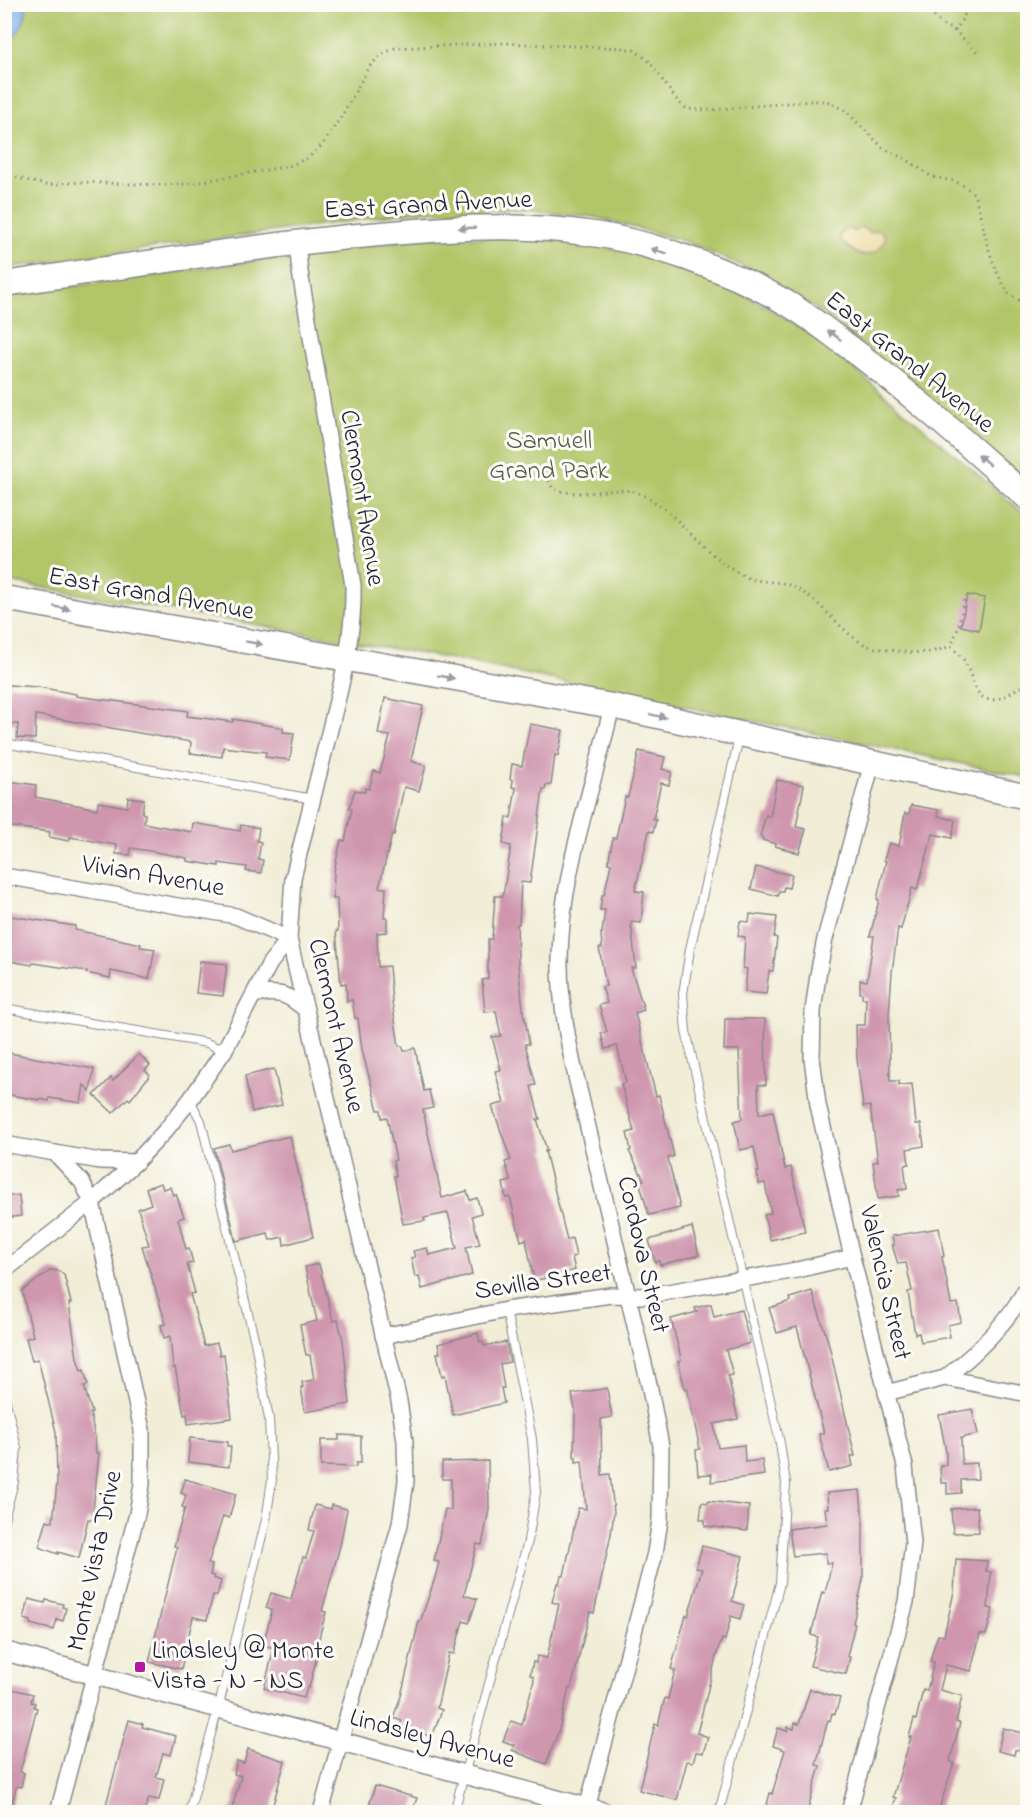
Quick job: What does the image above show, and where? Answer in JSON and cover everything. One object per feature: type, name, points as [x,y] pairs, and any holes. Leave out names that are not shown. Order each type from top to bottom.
[{"type":"main road","name":"East Grand Avenue","points":[[4,284],[297,242],[426,230],[518,226],[590,233],[663,252],[714,269],[751,284],[788,304],[889,376],[1028,498]]},
{"type":"main road","name":"East Grand Avenue","points":[[4,598],[612,706],[1028,797]]},
{"type":"street","name":"Clermont Avenue","points":[[297,242],[302,284],[353,585],[353,602],[346,660],[293,878],[289,939],[399,1401],[405,1441],[406,1481],[400,1524],[321,1812]]},
{"type":"street","name":"Cordova Street","points":[[592,1811],[655,1553],[660,1520],[661,1446],[573,1064],[564,1017],[560,964],[563,910],[572,862],[612,706]]},
{"type":"street","name":"Valencia Street","points":[[849,1812],[906,1602],[913,1544],[905,1466],[852,1257],[818,1105],[813,1058],[813,1011],[825,939],[872,763]]},
{"type":"street","name":"Vivian Avenue","points":[[4,876],[236,916],[289,939]]},
{"type":"street","points":[[4,1271],[92,1202],[136,1162],[165,1131],[224,1051],[270,963],[289,939]]},
{"type":"street","points":[[255,994],[278,992],[291,997],[306,1010]]},
{"type":"street","points":[[4,1144],[100,1161],[136,1162]]},
{"type":"street","name":"Monte Vista Drive","points":[[55,1153],[82,1182],[92,1202],[142,1430],[142,1484],[136,1514],[58,1812]]},
{"type":"street","name":"Sevilla Street","points":[[383,1336],[506,1310],[611,1295],[644,1296],[797,1270],[852,1257]]},
{"type":"street","points":[[886,1394],[945,1377],[972,1356],[999,1327],[1028,1285]]},
{"type":"street","points":[[945,1377],[1028,1394]]},
{"type":"street","name":"Lindsley Avenue","points":[[4,1651],[465,1774],[592,1811]]},
{"type":"lane","points":[[719,1812],[780,1582],[786,1484],[780,1443],[686,1031],[683,994],[690,949],[740,733]]},
{"type":"lane","points":[[4,743],[313,799]]},
{"type":"lane","points":[[4,1008],[207,1044],[224,1051]]},
{"type":"lane","points":[[189,1812],[266,1520],[272,1480],[269,1419],[255,1342],[201,1121],[190,1100]]},
{"type":"lane","points":[[454,1812],[528,1541],[536,1492],[532,1439],[506,1310]]},
{"type":"lane","points":[[4,1394],[16,1448],[14,1482],[4,1519]]},
{"type":"path","points":[[921,4],[977,52]]},
{"type":"path","points":[[955,31],[972,4]]},
{"type":"path","points":[[4,178],[14,177],[46,185],[80,182],[178,184],[289,166],[308,158],[322,145],[343,114],[369,67],[381,56],[395,48],[504,43],[621,48],[634,50],[648,60],[679,103],[687,109],[711,110],[810,101],[827,102],[845,110],[883,148],[909,161],[932,177],[954,181],[974,194],[996,270],[1009,294],[1028,306]]},
{"type":"path","points":[[546,475],[553,489],[567,492],[621,490],[642,495],[667,511],[732,570],[750,579],[784,583],[801,591],[866,645],[919,653],[951,646]]},
{"type":"path","points":[[951,646],[958,629],[964,600]]},
{"type":"path","points":[[951,646],[967,665],[975,688],[983,698],[996,700],[1022,685],[1028,685]]},
{"type":"path","points":[[1023,768],[1028,738]]},
{"type":"green space","points":[[4,5],[1027,5],[1027,481],[830,318],[759,273],[681,240],[595,217],[526,209],[421,211],[5,268]]},
{"type":"green space","name":"Samuell Grand Park","points":[[427,237],[558,238],[635,254],[690,271],[737,291],[819,339],[1027,516],[1027,777],[463,661],[5,581],[4,296]]},
{"type":"sand","points":[[861,227],[872,233],[877,230],[882,232],[885,237],[882,245],[868,255],[859,254],[842,243],[840,235],[848,228],[855,232]]},
{"type":"water","points":[[5,4],[26,5],[21,27],[14,36],[5,41]]},
{"type":"building","points":[[967,595],[985,598],[979,630],[961,626]]},
{"type":"building","points":[[9,685],[38,687],[76,694],[76,696],[188,711],[187,716],[233,722],[233,719],[283,728],[283,732],[294,733],[290,760],[265,757],[266,752],[223,747],[222,757],[190,753],[191,742],[36,715],[35,739],[17,738],[18,724],[4,723],[4,690],[9,690]]},
{"type":"building","points":[[385,698],[423,706],[411,761],[426,766],[419,791],[404,787],[394,835],[392,834],[379,888],[386,888],[384,918],[387,918],[387,932],[377,933],[378,967],[389,966],[399,1046],[402,1046],[404,1051],[415,1048],[424,1091],[429,1090],[433,1108],[423,1110],[442,1198],[467,1191],[470,1200],[477,1198],[481,1213],[472,1216],[480,1244],[466,1247],[472,1275],[422,1289],[419,1276],[415,1277],[411,1258],[415,1257],[413,1251],[427,1248],[429,1255],[457,1248],[448,1213],[424,1218],[425,1221],[403,1224],[394,1176],[396,1176],[393,1161],[396,1160],[387,1117],[382,1118],[381,1110],[378,1110],[362,1050],[358,1018],[355,1018],[352,1000],[347,1001],[346,983],[341,984],[336,931],[338,931],[337,899],[333,899],[334,871],[341,840],[345,841],[352,809],[349,808],[355,790],[365,792],[365,788],[369,789],[374,771],[380,773],[390,736],[378,734]]},
{"type":"building","points":[[530,724],[563,730],[558,756],[555,755],[551,785],[546,785],[545,790],[543,789],[530,883],[521,882],[519,924],[517,924],[518,964],[529,1044],[525,1044],[536,1085],[531,1086],[540,1119],[537,1119],[547,1151],[545,1151],[567,1240],[572,1238],[576,1256],[572,1257],[575,1270],[534,1281],[526,1239],[521,1241],[510,1197],[506,1198],[503,1183],[511,1181],[505,1162],[511,1160],[492,1106],[504,1103],[495,1071],[501,1070],[492,1037],[501,1036],[496,1011],[485,1012],[482,980],[488,979],[488,939],[492,939],[495,896],[503,896],[511,846],[503,844],[507,817],[511,818],[516,788],[512,787],[513,780],[510,779],[512,764],[522,766]]},
{"type":"building","points":[[639,751],[665,757],[662,769],[672,772],[669,785],[661,783],[653,819],[656,820],[653,832],[649,831],[635,891],[644,892],[641,923],[631,922],[636,968],[631,968],[644,1010],[635,1013],[674,1156],[668,1158],[680,1208],[649,1215],[639,1181],[644,1180],[629,1151],[631,1150],[627,1133],[634,1131],[621,1084],[626,1082],[617,1046],[605,1049],[601,1033],[607,1032],[599,1005],[607,1003],[602,987],[606,986],[599,948],[602,948],[601,933],[605,910],[600,910],[602,895],[604,895],[611,864],[608,863],[613,838],[616,838]]},
{"type":"building","points":[[777,780],[804,785],[796,827],[806,829],[799,853],[775,846],[776,844],[762,840],[763,837],[760,836],[766,815],[770,817]]},
{"type":"building","points":[[8,781],[36,785],[35,797],[97,809],[98,802],[127,807],[128,797],[144,799],[142,813],[145,814],[144,823],[159,826],[192,832],[193,823],[240,831],[241,825],[259,828],[257,841],[261,842],[258,859],[263,860],[261,873],[246,871],[247,867],[187,861],[187,858],[131,848],[130,855],[116,854],[117,845],[70,837],[69,841],[49,837],[50,832],[4,826]]},
{"type":"building","points":[[911,805],[939,810],[938,816],[955,820],[952,838],[933,834],[917,890],[912,888],[901,929],[898,928],[892,972],[889,1015],[890,1081],[899,1081],[899,1085],[912,1084],[916,1124],[921,1124],[924,1146],[907,1149],[909,1164],[904,1165],[907,1189],[898,1190],[899,1196],[878,1199],[873,1162],[878,1161],[870,1106],[863,1107],[857,1059],[856,1025],[865,1025],[866,998],[862,998],[862,993],[860,993],[860,980],[867,981],[874,936],[870,936],[879,900],[877,899],[886,861],[884,860],[889,843],[899,846],[905,813],[909,814]]},
{"type":"building","points":[[756,867],[792,875],[789,888],[784,887],[783,891],[779,891],[778,896],[751,889]]},
{"type":"building","points":[[750,914],[777,917],[773,971],[769,971],[766,994],[745,992],[747,969],[743,968],[745,937],[738,936],[740,921],[749,922]]},
{"type":"building","points":[[4,915],[75,926],[75,930],[155,949],[149,979],[111,971],[110,978],[86,973],[87,971],[4,960]]},
{"type":"building","points":[[200,961],[227,964],[223,996],[196,993]]},
{"type":"building","points":[[725,1019],[765,1019],[766,1085],[758,1085],[759,1114],[773,1111],[785,1169],[791,1167],[805,1232],[770,1240],[764,1215],[771,1213],[765,1183],[759,1184],[754,1147],[740,1150],[734,1121],[742,1119],[739,1050],[724,1050]]},
{"type":"building","points":[[4,1052],[94,1069],[90,1091],[84,1085],[81,1103],[4,1094]]},
{"type":"building","points":[[139,1054],[150,1065],[145,1070],[150,1075],[130,1100],[128,1098],[113,1113],[94,1095],[111,1078],[113,1081]]},
{"type":"building","points":[[274,1069],[282,1105],[252,1112],[245,1076]]},
{"type":"building","points":[[290,1136],[313,1237],[284,1245],[283,1237],[270,1240],[268,1233],[236,1241],[214,1148],[229,1144],[231,1150]]},
{"type":"building","points":[[161,1183],[163,1189],[170,1187],[173,1195],[176,1194],[184,1217],[178,1219],[186,1249],[189,1248],[193,1263],[187,1264],[195,1293],[190,1294],[204,1346],[217,1343],[220,1355],[224,1354],[232,1418],[188,1424],[187,1414],[184,1415],[175,1367],[173,1368],[170,1336],[164,1338],[161,1325],[166,1324],[142,1246],[149,1245],[138,1209],[151,1204],[146,1188]]},
{"type":"building","points":[[19,1195],[21,1216],[4,1218],[4,1197]]},
{"type":"building","points":[[692,1227],[699,1255],[660,1265],[659,1261],[655,1262],[649,1240]]},
{"type":"building","points":[[939,1228],[951,1304],[958,1303],[961,1322],[948,1325],[950,1337],[921,1342],[919,1333],[915,1334],[908,1292],[912,1291],[906,1263],[898,1264],[892,1245],[894,1245],[892,1236]]},
{"type":"building","points":[[319,1264],[333,1321],[338,1320],[343,1341],[350,1404],[305,1412],[302,1382],[314,1380],[310,1355],[306,1355],[300,1325],[317,1321],[305,1267]]},
{"type":"building","points":[[51,1270],[59,1271],[64,1275],[71,1303],[69,1303],[77,1358],[81,1371],[84,1370],[88,1385],[84,1386],[92,1413],[90,1413],[96,1453],[99,1453],[92,1520],[88,1519],[79,1558],[39,1547],[47,1520],[53,1522],[57,1482],[56,1432],[38,1359],[32,1361],[26,1338],[33,1336],[22,1291]]},
{"type":"building","points":[[812,1291],[828,1341],[855,1456],[851,1456],[853,1466],[829,1472],[819,1434],[824,1433],[797,1327],[777,1333],[769,1308]]},
{"type":"building","points":[[711,1304],[714,1317],[741,1310],[750,1343],[726,1350],[733,1375],[728,1376],[738,1419],[714,1424],[718,1448],[744,1445],[745,1462],[762,1460],[764,1475],[711,1482],[712,1474],[698,1475],[696,1450],[700,1449],[687,1388],[685,1389],[678,1361],[681,1360],[680,1354],[671,1319],[697,1312],[695,1308]]},
{"type":"building","points":[[478,1333],[480,1342],[483,1342],[484,1346],[506,1342],[510,1362],[500,1364],[504,1403],[453,1415],[445,1375],[442,1376],[437,1353],[440,1353],[438,1344]]},
{"type":"building","points":[[607,1388],[612,1417],[601,1419],[602,1475],[610,1474],[614,1512],[611,1534],[594,1613],[590,1612],[571,1689],[569,1688],[559,1730],[546,1764],[512,1750],[514,1745],[503,1741],[511,1721],[522,1725],[534,1680],[530,1675],[533,1662],[536,1663],[537,1656],[547,1658],[559,1604],[552,1602],[557,1583],[559,1584],[561,1576],[564,1576],[578,1508],[586,1509],[582,1461],[576,1462],[576,1457],[574,1457],[575,1409],[572,1394]]},
{"type":"building","points":[[972,1409],[978,1434],[961,1438],[962,1464],[977,1463],[978,1479],[961,1480],[961,1493],[947,1494],[947,1483],[941,1483],[940,1465],[946,1465],[946,1452],[939,1415]]},
{"type":"building","points":[[339,1435],[361,1436],[361,1463],[356,1463],[356,1467],[321,1466],[321,1440],[339,1440]]},
{"type":"building","points":[[190,1438],[228,1442],[227,1446],[231,1446],[229,1467],[188,1462]]},
{"type":"building","points":[[488,1461],[489,1510],[482,1545],[477,1544],[464,1595],[477,1599],[469,1623],[463,1621],[454,1654],[449,1653],[437,1708],[442,1710],[432,1737],[400,1725],[402,1721],[393,1718],[401,1696],[419,1621],[439,1562],[434,1561],[445,1509],[451,1510],[451,1479],[442,1479],[442,1462]]},
{"type":"building","points":[[185,1479],[236,1494],[229,1518],[223,1516],[208,1564],[212,1565],[210,1575],[221,1581],[217,1596],[213,1595],[207,1620],[193,1617],[181,1669],[149,1662],[177,1547],[174,1546],[185,1508],[182,1507],[186,1495],[181,1493]]},
{"type":"building","points":[[860,1490],[863,1519],[863,1580],[847,1656],[850,1657],[846,1674],[810,1666],[818,1637],[811,1635],[832,1563],[826,1563],[826,1553],[793,1556],[789,1529],[827,1524],[825,1508],[828,1508],[827,1493]]},
{"type":"building","points":[[708,1501],[749,1506],[747,1531],[705,1526],[705,1520],[700,1519],[702,1502],[708,1503]]},
{"type":"building","points":[[315,1505],[331,1509],[332,1505],[347,1509],[340,1546],[322,1611],[326,1612],[318,1645],[320,1645],[309,1688],[307,1687],[304,1698],[264,1688],[274,1648],[263,1645],[272,1610],[266,1608],[271,1593],[291,1599],[303,1557],[306,1558],[314,1531],[309,1530]]},
{"type":"building","points":[[977,1507],[979,1532],[953,1533],[951,1509]]},
{"type":"building","points":[[702,1546],[743,1556],[732,1601],[744,1605],[740,1619],[731,1616],[725,1640],[722,1639],[718,1649],[697,1733],[708,1737],[703,1753],[696,1752],[693,1762],[687,1761],[677,1800],[639,1790],[655,1724],[658,1725],[665,1698],[668,1699],[675,1670],[671,1669],[702,1569],[696,1568]]},
{"type":"building","points":[[956,1559],[987,1561],[986,1571],[991,1572],[988,1608],[993,1609],[986,1635],[980,1634],[971,1671],[946,1665],[940,1690],[962,1696],[956,1722],[960,1723],[950,1761],[954,1763],[938,1812],[891,1812],[914,1719],[916,1720],[923,1690],[927,1691],[934,1662],[930,1661],[935,1643],[938,1635],[944,1636],[954,1592]]},
{"type":"building","points":[[29,1599],[63,1604],[62,1607],[66,1608],[63,1621],[57,1619],[54,1630],[30,1624],[31,1621],[24,1619]]},
{"type":"building","points":[[12,1689],[33,1694],[31,1702],[35,1703],[34,1707],[37,1708],[20,1772],[24,1773],[21,1787],[16,1788],[10,1812],[4,1812],[4,1717]]},
{"type":"building","points":[[810,1689],[840,1698],[835,1714],[832,1713],[830,1721],[828,1720],[816,1765],[820,1766],[807,1812],[765,1812],[785,1750],[773,1746],[778,1728],[787,1731],[788,1727],[794,1729],[795,1723],[799,1724]]},
{"type":"building","points":[[129,1720],[143,1724],[142,1727],[176,1736],[171,1755],[163,1753],[156,1777],[164,1779],[159,1800],[149,1798],[144,1812],[104,1812]]},
{"type":"building","points":[[1003,1728],[1028,1734],[1028,1749],[1015,1750],[1014,1755],[998,1751]]},
{"type":"building","points":[[248,1749],[285,1761],[271,1812],[231,1812],[241,1776],[234,1774],[237,1761],[244,1763]]},
{"type":"building","points":[[375,1786],[417,1798],[412,1812],[367,1812]]},
{"type":"place","name":"Lindsley @ Monte Vista - N - NS","points":[[140,1667]]}]
